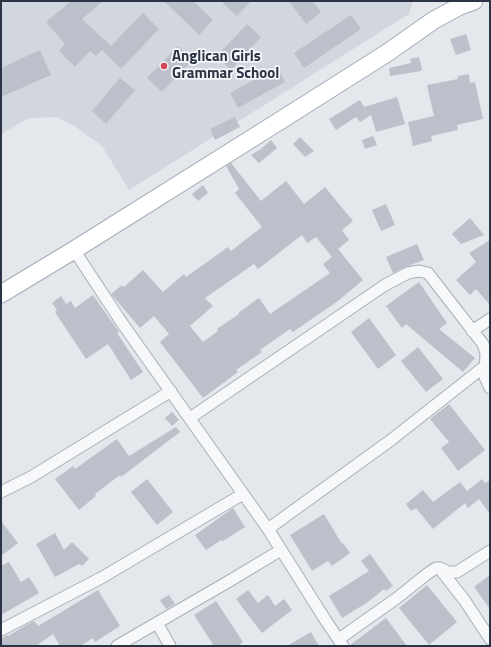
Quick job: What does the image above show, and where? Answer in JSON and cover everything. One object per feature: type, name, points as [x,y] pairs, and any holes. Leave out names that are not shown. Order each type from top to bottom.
[{"type":"main road","points":[[1,294],[74,250],[387,52],[434,20],[467,3]]},
{"type":"street","points":[[74,250],[122,323],[268,529],[341,643],[436,568],[440,568],[448,572],[457,572],[490,551]]},
{"type":"street","points":[[190,418],[385,285],[408,273],[419,271],[428,273],[483,344],[486,353],[486,377],[490,388]]},
{"type":"street","points":[[472,331],[490,319]]},
{"type":"street","points":[[268,529],[391,440],[485,366]]},
{"type":"street","points":[[1,492],[31,478],[170,391]]},
{"type":"street","points":[[1,630],[101,578],[243,494]]},
{"type":"street","points":[[117,646],[281,550]]},
{"type":"street","points":[[440,568],[465,601],[490,639]]},
{"type":"street","points":[[157,623],[170,646]]},
{"type":"shaded area","name":"Anglican Girls Grammar School","points":[[1,1],[413,1],[409,14],[129,190],[102,146],[73,125],[57,117],[29,118],[1,134]]},
{"type":"building","points":[[71,1],[103,1],[82,19],[111,46],[143,13],[159,29],[121,69],[102,50],[96,56],[90,51],[75,67],[59,51],[65,44],[46,22]]},
{"type":"building","points":[[164,1],[193,1],[213,20],[199,35]]},
{"type":"building","points":[[221,1],[251,1],[237,16]]},
{"type":"building","points":[[289,1],[313,1],[321,12],[306,24]]},
{"type":"building","points":[[351,15],[361,29],[304,68],[294,53]]},
{"type":"building","points":[[247,24],[261,37],[231,70],[217,56]]},
{"type":"building","points":[[466,34],[471,50],[456,55],[450,39]]},
{"type":"building","points":[[178,46],[193,60],[162,92],[147,78]]},
{"type":"building","points":[[40,50],[51,75],[1,97],[1,68]]},
{"type":"building","points":[[419,57],[422,69],[421,71],[390,76],[389,68],[411,63],[410,59]]},
{"type":"building","points":[[277,67],[285,82],[238,108],[230,93]]},
{"type":"building","points":[[469,74],[470,83],[475,82],[483,119],[457,125],[458,130],[431,136],[432,141],[413,146],[408,122],[434,116],[427,85],[458,79],[458,76]]},
{"type":"building","points":[[120,78],[135,90],[106,124],[92,111]]},
{"type":"building","points":[[397,97],[405,124],[376,132],[371,115],[360,122],[356,117],[336,130],[329,119],[360,100],[364,107]]},
{"type":"building","points":[[235,117],[240,127],[215,140],[210,129]]},
{"type":"building","points":[[373,136],[377,145],[365,149],[362,140]]},
{"type":"building","points":[[300,137],[314,151],[305,157],[293,144]]},
{"type":"building","points":[[271,140],[277,148],[259,163],[251,155]]},
{"type":"building","points":[[231,163],[261,201],[286,181],[304,204],[325,187],[353,221],[342,230],[349,240],[338,249],[363,280],[338,301],[293,332],[290,329],[260,350],[262,352],[236,370],[238,372],[203,398],[160,342],[169,334],[154,316],[140,328],[111,294],[122,285],[124,287],[143,270],[163,292],[184,274],[186,277],[228,247],[231,251],[262,227],[235,193],[239,189],[226,166]],"holes":[[[302,235],[307,243],[316,237],[332,257],[323,264],[330,273],[270,314],[259,298],[217,329],[218,331],[203,342],[190,326],[213,306],[205,298],[254,264],[258,269]]]},
{"type":"building","points":[[203,185],[208,193],[198,201],[192,194]]},
{"type":"building","points":[[386,204],[395,225],[381,231],[372,210]]},
{"type":"building","points":[[470,218],[484,235],[461,244],[452,234]]},
{"type":"building","points":[[490,240],[490,305],[476,289],[470,295],[456,280],[476,262],[469,253]]},
{"type":"building","points":[[417,244],[424,260],[393,273],[386,257]]},
{"type":"building","points":[[419,282],[447,323],[439,329],[475,358],[463,372],[406,324],[402,328],[386,306]]},
{"type":"building","points":[[93,295],[119,332],[117,333],[143,372],[131,380],[108,344],[86,359],[55,312],[57,310],[52,303],[61,296],[66,304],[71,301],[75,308]]},
{"type":"building","points":[[369,318],[396,355],[378,369],[351,332]]},
{"type":"building","points":[[418,347],[443,379],[426,392],[401,361]]},
{"type":"building","points":[[449,404],[485,450],[458,471],[441,448],[449,442],[430,419]]},
{"type":"building","points":[[172,412],[179,420],[172,426],[165,418]]},
{"type":"building","points":[[176,427],[180,432],[121,477],[120,475],[95,494],[96,496],[79,510],[55,479],[73,466],[75,469],[117,439],[129,456]]},
{"type":"building","points":[[147,479],[173,512],[157,525],[131,492]]},
{"type":"building","points":[[482,479],[485,483],[490,480],[490,514],[479,499],[468,508],[465,503],[433,529],[416,508],[411,511],[406,504],[423,490],[433,502],[460,482],[467,491]]},
{"type":"building","points":[[233,508],[245,527],[206,550],[195,535]]},
{"type":"building","points":[[324,514],[342,544],[343,543],[350,553],[332,566],[328,561],[312,571],[290,535]]},
{"type":"building","points":[[1,521],[18,543],[1,556]]},
{"type":"building","points":[[55,533],[64,550],[72,542],[89,559],[82,566],[79,564],[55,577],[36,544]]},
{"type":"building","points":[[370,554],[393,586],[386,591],[384,589],[368,602],[342,618],[329,596],[369,571],[361,561]]},
{"type":"building","points":[[9,562],[21,582],[29,577],[39,593],[1,615],[1,566]]},
{"type":"building","points":[[490,575],[490,609],[474,587]]},
{"type":"building","points":[[427,585],[457,622],[429,645],[399,608]]},
{"type":"building","points":[[98,590],[120,626],[95,642],[93,638],[80,646],[60,646],[53,634],[36,646],[1,646],[1,639],[7,635],[8,636],[34,621],[38,626]]},
{"type":"building","points":[[248,590],[258,603],[268,595],[275,606],[284,599],[292,610],[262,633],[236,599]]},
{"type":"building","points":[[169,595],[175,604],[166,609],[160,600]]},
{"type":"building","points":[[216,601],[243,642],[238,646],[214,646],[194,615]]},
{"type":"building","points":[[386,618],[407,646],[350,646],[350,645]]},
{"type":"building","points":[[311,632],[319,646],[287,646]]},
{"type":"place","name":"Anglican Girls Grammar School","points":[[164,66]]}]
